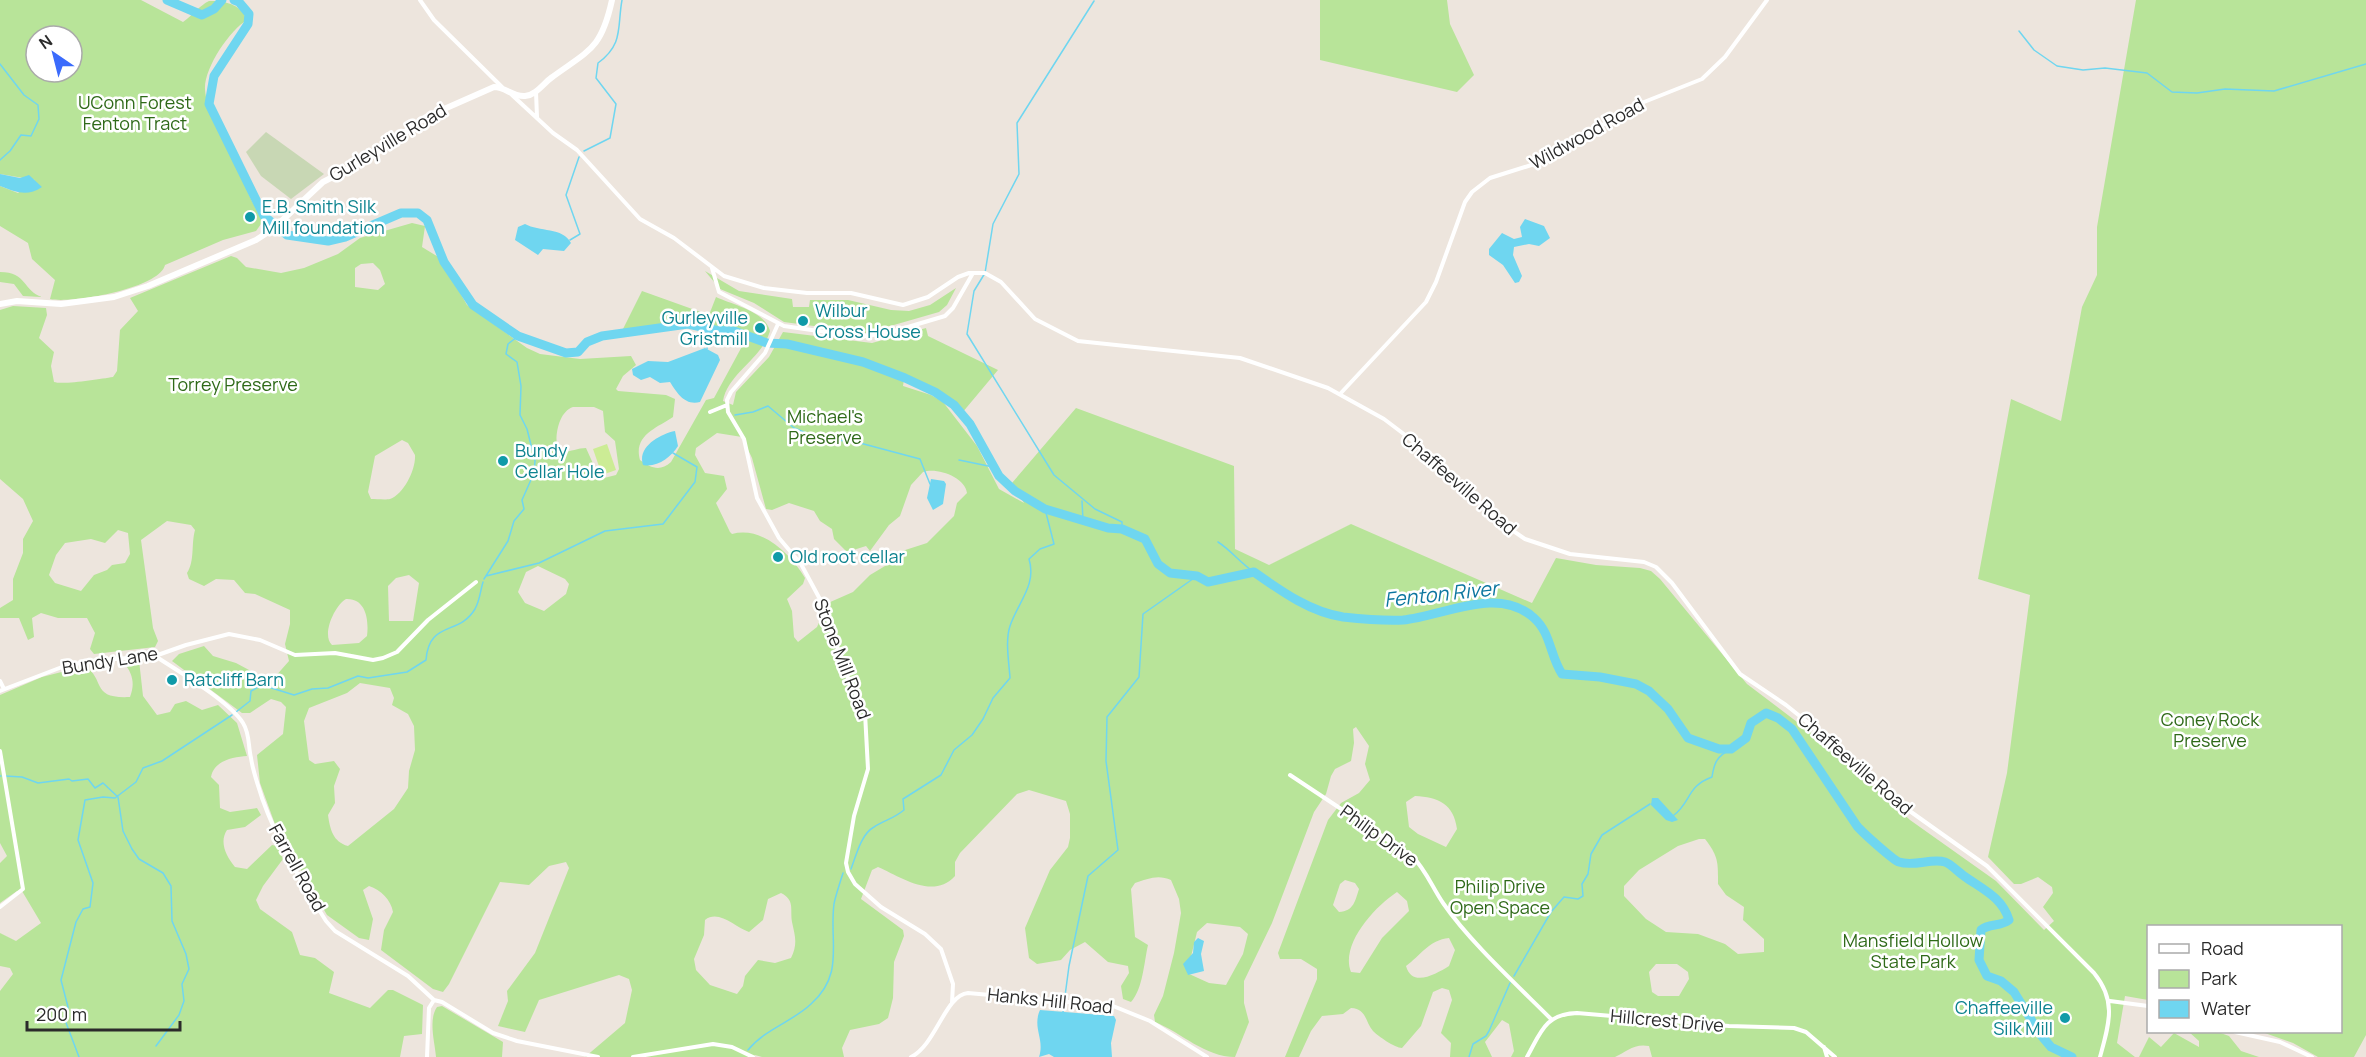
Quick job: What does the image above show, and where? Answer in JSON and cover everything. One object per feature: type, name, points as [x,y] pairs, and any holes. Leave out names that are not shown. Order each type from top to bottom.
[{"type":"street","points":[[420,0],[434,20],[502,87],[577,150],[640,219],[674,238],[712,268],[739,282],[764,288],[807,293],[851,293],[903,305],[920,301],[958,277],[974,273]]},
{"type":"street","points":[[512,95],[529,95],[536,92],[596,44],[608,19],[612,0]]},
{"type":"street","name":"Wildwood Road","points":[[1340,394],[1426,302],[1436,282],[1465,202],[1472,192],[1490,178],[1541,162],[1634,106],[1702,79],[1725,57],[1767,0]]},
{"type":"street","name":"Gurleyville Road","points":[[0,304],[17,301],[61,304],[114,297],[148,286],[256,240],[273,229],[319,185],[368,159],[419,122],[445,107],[487,90],[502,87]]},
{"type":"street","points":[[536,92],[537,118]]},
{"type":"street","points":[[712,268],[719,292],[778,324],[865,337],[928,322],[951,311],[974,273]]},
{"type":"street","name":"Chaffeeville Road","points":[[974,273],[985,273],[1002,282],[1027,313],[1044,325],[1078,341],[1240,358],[1313,381],[1384,419],[1436,459],[1485,509],[1525,539],[1570,554],[1644,562],[1656,567],[1672,583],[1740,674],[1786,705],[1842,750],[1897,802],[1987,866],[2081,959],[2105,987],[2110,1000]]},
{"type":"street","points":[[710,412],[726,405],[738,383],[765,353],[778,324]]},
{"type":"street","name":"Stone Mill Road","points":[[726,405],[744,439],[757,498],[779,538],[801,564],[822,603],[849,681],[865,713],[868,769],[854,816],[846,863],[848,872],[855,884],[881,907],[938,945],[946,958],[953,984],[952,1003]]},
{"type":"street","name":"Bundy Lane","points":[[2,690],[62,668],[89,661],[155,656],[229,634],[252,638],[295,655],[335,653],[374,660],[383,658],[397,652],[428,620],[476,582]]},
{"type":"street","name":"Farrell Road","points":[[155,656],[226,706],[243,722],[249,737],[250,757],[271,824],[279,843],[326,921],[335,931],[408,976],[434,1000]]},
{"type":"street","points":[[0,681],[2,690]]},
{"type":"street","points":[[0,751],[23,889],[0,907]]},
{"type":"street","name":"Philip Drive","points":[[1290,775],[1412,856],[1427,875],[1442,903],[1551,1019]]},
{"type":"street","points":[[953,984],[964,993]]},
{"type":"street","name":"Hanks Hill Road","points":[[911,1057],[930,1040],[952,1003],[964,993],[1094,1002],[1113,1006],[1150,1021],[1207,1057]]},
{"type":"street","points":[[427,1057],[429,1008],[434,1000],[442,1002],[493,1033],[517,1041],[598,1057]]},
{"type":"street","points":[[2100,1057],[2111,1009],[2110,1000],[2147,1006]]},
{"type":"street","name":"Hillcrest Drive","points":[[1551,1019],[1563,1014],[1577,1013],[1729,1026],[1794,1028],[1806,1032],[1835,1057]]},
{"type":"street","points":[[1527,1057],[1551,1019]]},
{"type":"street","points":[[2240,1033],[2280,1042],[2312,1057]]},
{"type":"street","points":[[633,1057],[713,1044],[732,1047],[753,1057]]},
{"type":"street","points":[[1824,1047],[1827,1057]]},
{"type":"green space","name":"UConn Forest Fenton Tract","points":[[0,0],[141,0],[183,22],[209,1],[215,1],[232,4],[245,15],[247,20],[233,32],[213,61],[205,89],[211,112],[230,148],[250,197],[258,212],[268,221],[261,224],[256,231],[223,240],[165,265],[160,273],[148,281],[132,287],[95,297],[50,299],[55,280],[32,259],[28,243],[0,226],[0,186],[18,193],[35,180],[0,174]]},
{"type":"green space","points":[[1320,0],[1447,0],[1450,24],[1474,75],[1457,92],[1320,60]]},
{"type":"green space","points":[[2136,0],[2366,0],[2366,1035],[2354,1057],[2318,1057],[2293,1043],[2265,1033],[2342,1033],[2342,925],[2147,925],[2147,1000],[2125,996],[2117,1043],[2135,1057],[1652,1057],[1649,1046],[1644,1045],[1615,1057],[1511,1057],[1514,1051],[1509,1024],[1502,1020],[1485,1042],[1492,1057],[1450,1057],[1451,1043],[1441,1033],[1452,1000],[1449,990],[1442,988],[1433,992],[1421,1026],[1402,1048],[1379,1036],[1370,1027],[1363,1013],[1351,1008],[1343,1014],[1322,1016],[1311,1031],[1299,1057],[1285,1057],[1317,979],[1317,969],[1301,959],[1280,959],[1278,953],[1328,820],[1341,803],[1359,793],[1370,780],[1365,764],[1369,746],[1356,727],[1353,729],[1354,743],[1351,761],[1335,769],[1331,776],[1326,794],[1314,812],[1272,923],[1244,981],[1244,1003],[1249,1022],[1235,1057],[1204,1049],[1155,1022],[1154,1015],[1163,996],[1181,913],[1179,899],[1171,880],[1162,877],[1148,879],[1135,883],[1131,889],[1135,937],[1148,945],[1141,983],[1131,1002],[1123,999],[1121,986],[1129,973],[1128,966],[1108,962],[1085,942],[1070,950],[1061,960],[1037,964],[1029,958],[1025,928],[1050,870],[1068,847],[1070,814],[1066,801],[1029,790],[1017,794],[960,853],[955,862],[955,876],[946,883],[927,886],[907,881],[878,867],[872,870],[861,899],[903,930],[904,936],[894,962],[893,998],[888,1018],[879,1024],[850,1030],[842,1048],[844,1057],[762,1057],[755,1055],[752,1057],[585,1057],[625,1023],[632,990],[629,979],[619,975],[539,1000],[525,1032],[498,1026],[508,1001],[507,991],[535,953],[569,868],[566,862],[549,866],[529,885],[500,882],[443,992],[433,989],[381,950],[384,930],[393,912],[388,900],[378,890],[369,886],[363,890],[373,919],[369,940],[359,938],[327,915],[276,827],[260,783],[257,755],[283,734],[286,707],[281,702],[271,699],[250,713],[242,713],[172,661],[179,654],[204,646],[213,656],[236,663],[260,676],[274,678],[289,661],[285,644],[290,624],[290,610],[255,594],[245,593],[234,580],[216,579],[204,586],[189,579],[187,573],[191,563],[195,530],[191,525],[167,521],[141,540],[153,628],[158,641],[155,647],[94,654],[90,649],[95,633],[87,618],[58,618],[41,613],[32,618],[34,637],[28,640],[19,618],[0,618],[0,608],[13,600],[13,579],[23,553],[23,539],[33,521],[23,499],[0,479],[0,310],[13,306],[46,308],[47,315],[39,338],[54,352],[51,366],[54,382],[113,377],[117,371],[120,330],[138,311],[130,298],[231,256],[237,258],[246,267],[281,273],[304,268],[338,254],[360,238],[412,223],[425,226],[422,247],[440,258],[467,305],[527,348],[540,354],[580,359],[631,356],[636,365],[623,376],[616,389],[618,391],[666,395],[675,399],[673,417],[648,433],[640,444],[640,460],[652,467],[663,467],[671,462],[706,400],[714,398],[746,339],[732,332],[700,326],[667,327],[619,337],[642,291],[709,315],[716,297],[755,314],[767,324],[770,331],[766,341],[726,391],[723,401],[733,405],[736,392],[769,357],[783,332],[872,343],[926,328],[928,336],[998,370],[962,413],[931,390],[904,379],[903,386],[931,395],[943,402],[977,446],[999,489],[1024,503],[1012,483],[1076,408],[1234,466],[1235,549],[1269,565],[1351,524],[1532,603],[1556,558],[1651,571],[1747,684],[1822,741],[1910,820],[1996,881],[2044,930],[2054,921],[2043,907],[2053,893],[2052,887],[2038,877],[2021,884],[2014,884],[1988,857],[2007,773],[2030,595],[1978,579],[2011,399],[2061,421],[2082,307],[2097,275],[2097,227]],"holes":[[[373,263],[380,270],[385,284],[378,290],[355,287],[355,268],[361,264]],[[573,407],[594,407],[603,411],[605,432],[615,441],[619,469],[616,475],[600,479],[586,448],[558,451],[558,426],[564,414]],[[717,433],[742,437],[752,458],[766,509],[772,510],[789,503],[814,511],[820,521],[832,529],[834,539],[847,552],[866,546],[870,551],[889,525],[900,516],[911,485],[923,472],[936,471],[950,475],[961,482],[967,493],[957,503],[954,516],[927,543],[899,552],[853,592],[828,603],[817,627],[798,642],[794,637],[792,611],[787,599],[803,584],[805,578],[791,559],[774,544],[754,534],[732,534],[730,532],[716,503],[727,489],[724,476],[705,473],[695,455],[696,448]],[[402,440],[408,443],[415,455],[415,461],[411,474],[400,492],[390,499],[371,499],[368,492],[375,456]],[[118,530],[128,533],[130,554],[125,563],[112,565],[107,570],[94,575],[81,591],[55,583],[49,575],[56,555],[65,543],[91,539],[105,543]],[[538,566],[565,579],[569,584],[566,594],[544,611],[525,603],[518,592],[526,572]],[[409,575],[419,583],[413,621],[389,621],[388,586],[396,578]],[[346,599],[353,600],[358,602],[365,611],[367,636],[359,643],[332,645],[329,640],[331,620],[338,607]],[[360,683],[390,688],[394,698],[392,705],[408,714],[414,726],[415,750],[409,771],[408,788],[394,809],[348,846],[336,838],[331,830],[328,815],[335,803],[334,786],[340,769],[334,761],[315,764],[309,760],[304,721],[309,708],[347,693]],[[1415,796],[1431,798],[1444,804],[1452,813],[1457,829],[1446,847],[1418,834],[1409,827],[1406,802]],[[1705,839],[1717,860],[1718,884],[1726,895],[1744,907],[1743,920],[1764,939],[1764,952],[1738,954],[1725,944],[1698,934],[1666,932],[1646,919],[1624,896],[1624,886],[1639,870],[1678,846]],[[1345,880],[1355,883],[1359,889],[1353,905],[1348,910],[1339,912],[1333,905],[1340,884]],[[1397,892],[1407,901],[1409,911],[1382,938],[1360,973],[1351,972],[1350,950],[1361,928],[1379,907]],[[781,893],[788,899],[791,905],[795,940],[791,958],[775,963],[758,960],[745,976],[743,986],[737,994],[710,985],[696,970],[694,959],[704,935],[705,920],[710,917],[722,918],[749,932],[763,920],[768,899]],[[1207,923],[1240,927],[1248,934],[1243,954],[1226,985],[1209,983],[1187,973],[1197,932]],[[1449,938],[1455,950],[1449,966],[1425,977],[1419,978],[1409,973],[1406,966],[1436,942]],[[1656,964],[1677,964],[1688,972],[1689,979],[1679,996],[1658,996],[1652,992],[1649,972]]]},
{"type":"green space","points":[[266,132],[324,174],[291,199],[261,176],[246,152]]},
{"type":"green space","points":[[705,271],[739,291],[792,299],[793,307],[809,307],[810,300],[848,300],[891,310],[909,311],[930,305],[956,288],[947,305],[939,312],[866,333],[784,322],[754,303],[720,289]]},
{"type":"green space","points":[[0,272],[15,275],[31,291],[42,297],[23,296],[14,284],[0,282]]},
{"type":"green space","points":[[607,444],[616,470],[602,475],[593,449]]},
{"type":"green space","points":[[139,660],[143,696],[157,715],[170,712],[175,704],[186,701],[202,710],[218,705],[237,723],[247,756],[220,763],[211,777],[219,785],[220,808],[230,812],[257,808],[261,815],[245,827],[227,830],[224,839],[225,849],[235,867],[247,869],[272,845],[277,846],[283,859],[263,886],[256,900],[260,909],[292,932],[300,955],[315,958],[334,972],[329,993],[370,1008],[388,990],[393,990],[423,1005],[422,1034],[404,1036],[400,1057],[0,1057],[0,991],[13,974],[10,968],[0,966],[0,933],[16,941],[41,923],[22,891],[17,891],[0,903],[0,863],[7,856],[0,843],[0,695],[42,677],[85,666],[91,671],[104,692],[117,697],[130,697],[132,679],[124,663]]},
{"type":"green space","points":[[442,1006],[503,1042],[502,1057],[436,1057],[433,1018],[437,1007]]},
{"type":"green space","points":[[2174,1033],[2199,1047],[2199,1041],[2190,1033],[2221,1033],[2229,1036],[2241,1051],[2259,1057],[2139,1057],[2149,1037],[2161,1047]]},
{"type":"water","points":[[0,174],[20,178],[29,175],[42,187],[26,193],[11,190],[0,186]]},
{"type":"water","points":[[1525,219],[1544,226],[1550,238],[1539,246],[1529,244],[1514,247],[1513,255],[1522,276],[1519,282],[1515,283],[1503,265],[1489,255],[1489,249],[1502,233],[1514,239],[1522,237],[1520,227]]},
{"type":"water","points":[[525,224],[562,234],[571,243],[564,251],[543,249],[538,255],[515,240],[518,227]]},
{"type":"water","points":[[705,348],[718,355],[720,360],[700,402],[686,400],[670,382],[660,383],[650,377],[641,380],[633,375],[632,369],[648,361],[668,362]]},
{"type":"water","points":[[675,431],[678,446],[672,454],[653,465],[643,465],[643,453],[651,442]]},
{"type":"water","points":[[931,479],[944,481],[946,484],[943,504],[933,510],[927,498]]},
{"type":"water","points":[[1652,798],[1658,798],[1678,820],[1672,822],[1666,820],[1651,805]]},
{"type":"water","points":[[1198,938],[1204,941],[1201,954],[1204,971],[1188,975],[1183,964],[1193,953],[1194,942]]},
{"type":"water","points":[[1040,1010],[1114,1016],[1116,1020],[1111,1043],[1112,1057],[1054,1057],[1049,1054],[1039,1057],[1041,1045],[1037,1022]]},
{"type":"waterway","name":"Fenton River","points":[[167,0],[202,15],[214,9],[222,0]]},
{"type":"waterway","name":"Fenton River","points":[[234,0],[239,2],[249,14],[248,24],[214,76],[209,104],[264,216],[287,235],[328,241],[345,237],[401,213],[418,213],[427,220],[444,262],[473,305],[518,336],[566,353],[578,352],[587,342],[602,336],[688,324],[715,330],[734,331],[767,343],[787,344],[863,362],[935,392],[954,405],[970,424],[999,476],[1015,491],[1045,509],[1108,528],[1122,529],[1145,539],[1158,564],[1170,573],[1197,576],[1208,582],[1254,572],[1307,606],[1343,617],[1403,620],[1470,605],[1504,604],[1520,608],[1540,624],[1562,674],[1600,677],[1636,684],[1649,691],[1668,709],[1688,738],[1719,749],[1731,749],[1746,738],[1751,723],[1766,713],[1778,718],[1792,729],[1857,826],[1884,851],[1899,862],[1940,861],[1947,863],[1991,894],[2002,905],[2009,920],[1981,930],[1979,960],[1987,976],[2001,981],[2014,992],[2040,1034],[2051,1047],[2072,1057]]},
{"type":"waterway","points":[[584,151],[610,138],[616,104],[596,78],[598,63],[616,42],[622,0]]},
{"type":"waterway","points":[[1094,1],[1017,123],[1019,174],[993,224],[985,273],[974,291],[967,334],[1054,475],[1095,509],[1122,522],[1122,529]]},
{"type":"waterway","points":[[2019,31],[2034,50],[2057,66],[2083,70],[2105,68],[2147,73],[2172,92],[2197,93],[2225,89],[2274,91],[2366,64]]},
{"type":"waterway","points":[[0,64],[24,95],[38,105],[39,119],[31,136],[21,135],[10,151],[0,160]]},
{"type":"waterway","points":[[570,240],[580,234],[566,195],[579,157]]},
{"type":"waterway","points":[[707,349],[708,339],[715,330]]},
{"type":"waterway","points":[[484,579],[508,541],[514,521],[524,509],[522,500],[534,473],[535,461],[527,429],[520,415],[521,386],[517,362],[506,354],[508,344],[517,337],[540,344]]},
{"type":"waterway","points":[[735,415],[753,412],[768,406],[794,428],[816,437],[860,443],[920,459],[930,484]]},
{"type":"waterway","points":[[486,576],[539,563],[605,531],[663,524],[695,482],[697,467],[673,453]]},
{"type":"waterway","points":[[959,460],[993,467]]},
{"type":"waterway","points":[[1082,501],[1083,520]]},
{"type":"waterway","points":[[851,869],[869,830],[904,810],[903,799],[941,775],[954,750],[972,735],[993,698],[1010,678],[1008,638],[1013,617],[1029,585],[1031,577],[1029,559],[1040,549],[1054,544],[1045,509]]},
{"type":"waterway","points":[[1218,542],[1254,572]]},
{"type":"waterway","points":[[1065,996],[1088,876],[1118,850],[1106,761],[1107,717],[1139,677],[1143,614],[1197,576]]},
{"type":"waterway","points":[[236,712],[250,701],[251,691],[262,685],[294,695],[312,689],[328,688],[358,676],[368,678],[407,672],[426,660],[428,647],[439,633],[461,623],[475,609],[483,582]]},
{"type":"waterway","points":[[79,1057],[65,1020],[68,1007],[61,980],[76,922],[83,909],[90,907],[93,883],[78,840],[85,800],[115,798],[136,782],[143,768],[162,761],[232,715]]},
{"type":"waterway","points":[[1674,815],[1684,805],[1693,790],[1712,777],[1717,760],[1731,749]]},
{"type":"waterway","points":[[5,776],[22,777],[38,783],[88,779],[95,788],[103,783],[118,797],[123,831],[132,849],[139,859],[163,873],[171,886],[172,921],[186,954],[189,969],[182,984],[184,1001],[179,1015],[156,1046]]},
{"type":"waterway","points":[[1514,976],[1551,912],[1564,897],[1578,899],[1583,896],[1582,884],[1588,874],[1591,854],[1602,835],[1650,804]]},
{"type":"waterway","points":[[748,1050],[762,1036],[796,1016],[822,993],[832,969],[834,904],[843,873]]},
{"type":"waterway","points":[[1469,1057],[1473,1044],[1486,1036],[1489,1031],[1510,983]]},
{"type":"waterway","points":[[1063,1012],[1064,1004]]},
{"type":"place","name":"E.B. Smith Silk Mill foundation","points":[[250,217]]},
{"type":"place","name":"Wilbur Cross House","points":[[803,321]]},
{"type":"place","name":"Gurleyville Gristmill","points":[[760,328]]},
{"type":"place","name":"Bundy Cellar Hole","points":[[503,461]]},
{"type":"place","name":"Old root cellar","points":[[778,557]]},
{"type":"place","name":"Ratcliff Barn","points":[[172,680]]},
{"type":"place","name":"Chaffeeville Silk Mill","points":[[2065,1018]]},
{"type":"park label","name":"Torrey Preserve","points":[[233,385]]},
{"type":"park label","name":"Michael's Preserve","points":[[825,427]]},
{"type":"park label","name":"Coney Rock Preserve","points":[[2210,730]]},
{"type":"park label","name":"Philip Drive Open Space","points":[[1500,897]]},
{"type":"park label","name":"Mansfield Hollow State Park","points":[[1913,951]]}]
